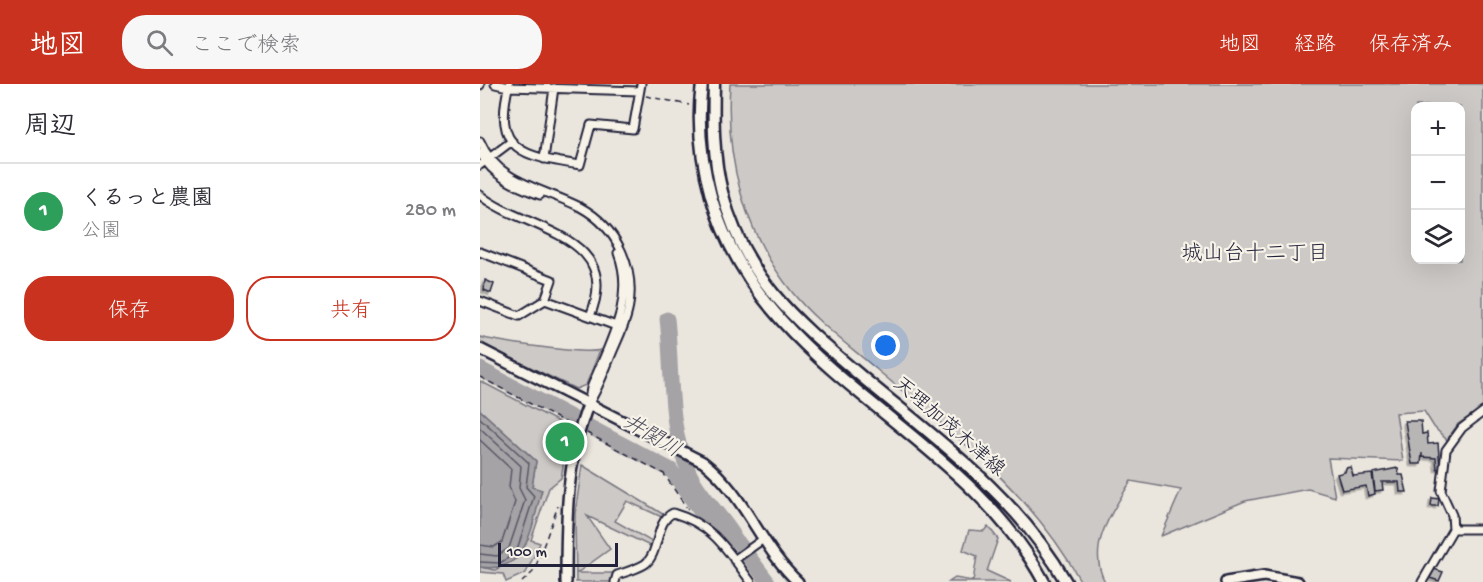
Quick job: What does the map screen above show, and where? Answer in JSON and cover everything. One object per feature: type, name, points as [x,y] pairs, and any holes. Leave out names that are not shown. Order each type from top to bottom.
[{"type":"main road","name":"天理加茂木津線","points":[[702,84],[701,138],[709,190],[727,240],[752,286],[797,339],[973,488],[1014,536],[1044,582]]},
{"type":"main road","name":"天理加茂木津線","points":[[714,84],[714,138],[723,193],[738,237],[760,277],[782,306],[806,331],[997,494],[1036,538],[1066,582]]},
{"type":"street","points":[[495,84],[639,90],[633,129],[591,125],[580,165],[527,154],[512,141],[503,117],[508,85]]},
{"type":"street","points":[[544,159],[554,88]]},
{"type":"street","points":[[480,141],[485,161]]},
{"type":"street","points":[[485,161],[512,141]]},
{"type":"street","points":[[480,153],[485,161],[507,181],[577,210],[593,220],[607,235],[617,251],[625,279],[619,327],[591,388],[589,403],[580,429],[569,490],[566,582]]},
{"type":"street","points":[[480,195],[508,214],[567,238],[583,251],[594,271],[597,286],[590,316]]},
{"type":"street","points":[[480,252],[552,280],[545,300],[519,316],[480,301]]},
{"type":"street","points":[[545,300],[619,327]]},
{"type":"street","points":[[480,349],[687,452],[717,473],[736,497],[762,540],[798,582]]},
{"type":"street","points":[[1422,582],[1453,529],[1452,515],[1442,491],[1446,450],[1462,428],[1483,412]]},
{"type":"street","points":[[615,582],[617,575],[639,567],[649,559],[669,514],[675,513],[697,523],[718,537],[751,582]]},
{"type":"street","points":[[1453,529],[1483,529]]},
{"type":"street","points":[[735,559],[762,540]]},
{"type":"street","points":[[1226,582],[1264,576],[1298,582]]},
{"type":"path","points":[[639,90],[689,105]]},
{"type":"path","points":[[480,377],[664,474],[697,523]]},
{"type":"path","points":[[522,582],[537,563],[559,505]]},
{"type":"shaded area","points":[[730,84],[1483,84],[1483,408],[1458,424],[1447,440],[1434,427],[1424,411],[1396,413],[1403,461],[1328,458],[1335,497],[1308,489],[1245,501],[1161,536],[1181,490],[1131,481],[1109,517],[1100,542],[1098,555],[1105,582],[1081,582],[1039,519],[989,466],[832,332],[792,292],[761,245],[750,220],[741,194],[731,140]]},
{"type":"shaded area","points":[[480,337],[523,345],[600,350],[586,385],[576,389],[480,343]]},
{"type":"shaded area","points":[[480,381],[570,428],[561,478],[549,488],[531,540],[540,543],[526,573],[506,582],[503,574],[480,572],[480,567],[495,570],[521,556],[536,511],[532,487],[536,461],[480,410]]},
{"type":"shaded area","points":[[582,465],[666,516],[664,518],[627,501],[615,521],[654,543],[652,547],[587,516],[610,549],[577,573],[614,573],[611,582],[576,582],[575,514]]},
{"type":"shaded area","points":[[988,526],[998,539],[987,571],[1011,582],[949,582],[955,578],[973,581],[977,556],[963,550],[969,530],[984,531]]},
{"type":"water","points":[[480,410],[536,461],[532,487],[542,490],[525,545],[518,556],[509,563],[496,567],[480,567]]},
{"type":"building","points":[[485,280],[494,284],[491,293],[484,290]]},
{"type":"building","points":[[1405,421],[1421,421],[1422,434],[1427,433],[1428,444],[1438,443],[1440,469],[1437,469],[1436,458],[1422,457],[1422,453],[1421,464],[1412,464]]},
{"type":"building","points":[[1351,467],[1353,476],[1372,474],[1375,494],[1368,496],[1366,486],[1342,490],[1337,474]]},
{"type":"building","points":[[1398,468],[1399,475],[1403,475],[1407,492],[1400,492],[1399,482],[1382,482],[1383,490],[1375,491],[1373,473]]},
{"type":"building","points":[[1432,498],[1439,499],[1438,506],[1431,506]]},
{"type":"building","points":[[1434,569],[1443,572],[1439,581],[1430,578]]},
{"type":"waterway","points":[[667,319],[674,418],[683,456],[694,482],[733,534]]},
{"type":"waterway","name":"井関川","points":[[480,369],[671,470],[707,521],[738,542],[768,582]]},
{"type":"place","name":"くるっと農園","points":[[565,442]]},
{"type":"district","name":"城山台十二丁目","points":[[1255,255]]}]
